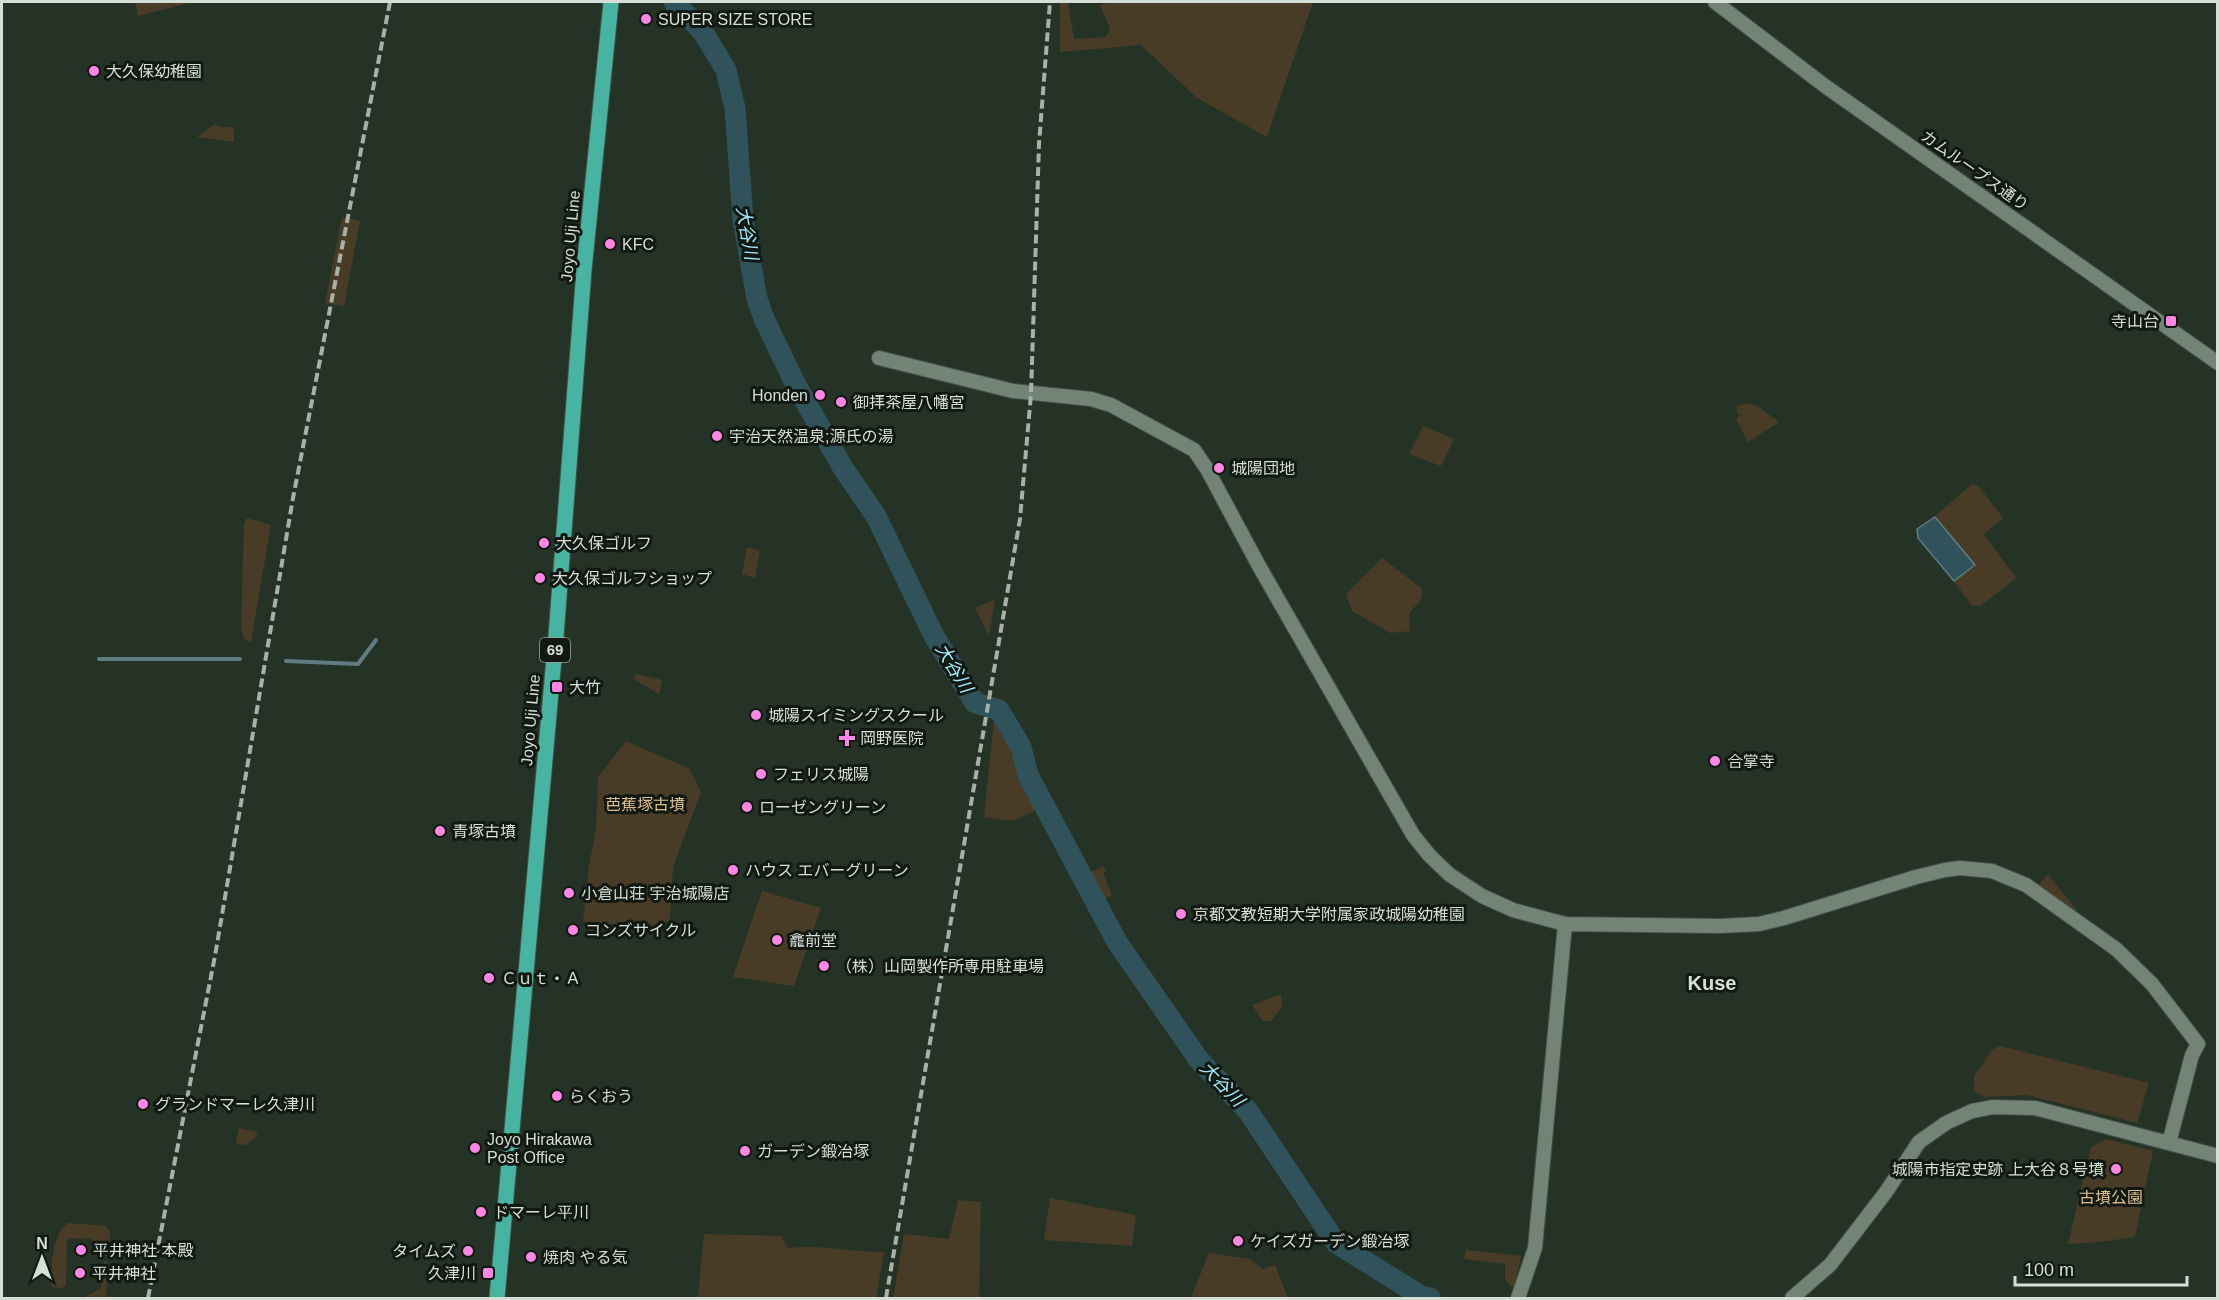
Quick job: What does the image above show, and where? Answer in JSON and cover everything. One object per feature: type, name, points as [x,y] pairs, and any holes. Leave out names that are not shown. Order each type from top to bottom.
[{"type":"main road","name":"Joyo Uji Line","points":[[497,1299],[555,647],[585,270],[611,2]]},
{"type":"street","name":"カムループス通り","points":[[1715,2],[1825,86],[2042,237],[2217,363]]},
{"type":"street","points":[[879,358],[1013,392],[1091,399],[1111,405],[1194,450],[1413,835],[1430,856],[1453,877],[1488,899],[1513,910],[1565,924],[1720,926],[1758,924],[1784,918],[1945,870],[1960,868],[1992,871],[2026,885],[2116,948],[2152,984],[2198,1044],[2192,1055],[2169,1143]]},
{"type":"street","points":[[1518,1299],[1535,1248],[1565,924]]},
{"type":"street","points":[[1792,1299],[1830,1265],[1886,1192],[1919,1142],[1946,1123],[1972,1111],[1993,1107],[2036,1108],[2217,1156]]},
{"type":"green space","points":[[135,2],[192,2],[138,16]]},
{"type":"green space","points":[[1060,2],[1068,2],[1074,39],[1106,37],[1110,29],[1100,5],[1111,2],[1313,2],[1267,137],[1197,98],[1141,45],[1060,52]]},
{"type":"green space","points":[[215,124],[219,127],[234,127],[234,142],[197,137]]},
{"type":"green space","points":[[342,217],[360,221],[344,306],[325,303]]},
{"type":"green space","points":[[1748,403],[1757,406],[1779,422],[1748,442],[1736,419],[1741,415],[1737,413],[1737,406]]},
{"type":"green space","points":[[1423,426],[1454,439],[1441,466],[1409,454]]},
{"type":"green space","points":[[1971,485],[1977,485],[1981,489],[2003,518],[1984,534],[2016,578],[1981,606],[1972,606],[1954,581],[1975,565],[1935,516]]},
{"type":"green space","points":[[247,518],[271,525],[251,642],[245,640],[241,630],[244,524]]},
{"type":"green space","points":[[747,547],[760,551],[755,578],[742,574]]},
{"type":"green space","points":[[1382,558],[1421,588],[1421,599],[1409,613],[1410,631],[1390,633],[1352,611],[1346,594]]},
{"type":"green space","points":[[995,599],[989,636],[975,608]]},
{"type":"green space","points":[[635,674],[662,680],[659,694],[634,679]]},
{"type":"green space","points":[[994,720],[1004,724],[1018,748],[1023,767],[1042,808],[1012,821],[984,817]]},
{"type":"green space","name":"芭蕉塚古墳","points":[[626,741],[690,769],[701,792],[673,867],[670,919],[653,932],[630,926],[583,922],[589,865],[596,829],[598,777]]},
{"type":"green space","points":[[1103,866],[1106,871],[1103,873],[1112,895],[1100,900],[1087,874]]},
{"type":"green space","points":[[2048,875],[2076,909],[2074,912],[2038,885]]},
{"type":"green space","points":[[762,891],[821,908],[794,986],[733,977]]},
{"type":"green space","points":[[1281,994],[1282,1007],[1271,1021],[1263,1021],[1252,1005]]},
{"type":"green space","points":[[2000,1046],[2149,1083],[2137,1123],[2027,1095],[1985,1097],[1974,1091],[1974,1076],[1993,1049]]},
{"type":"green space","points":[[239,1128],[258,1132],[256,1137],[245,1145],[236,1144]]},
{"type":"green space","name":"古墳公園","points":[[2106,1139],[2153,1151],[2135,1237],[2068,1244],[2091,1147]]},
{"type":"green space","points":[[1050,1198],[1136,1215],[1132,1246],[1044,1240]]},
{"type":"green space","points":[[958,1200],[981,1202],[979,1298],[893,1298],[904,1234],[949,1239]]},
{"type":"green space","points":[[68,1223],[105,1226],[110,1231],[110,1253],[107,1256],[99,1254],[99,1246],[91,1239],[71,1238],[67,1241],[66,1285],[62,1288],[54,1287],[51,1285],[55,1243],[62,1228]]},
{"type":"green space","points":[[704,1234],[781,1236],[788,1248],[812,1247],[884,1252],[876,1298],[698,1298]]},
{"type":"green space","points":[[1466,1250],[1521,1256],[1514,1289],[1505,1279],[1505,1264],[1464,1259]]},
{"type":"green space","points":[[1209,1253],[1250,1259],[1263,1269],[1275,1265],[1288,1298],[1192,1298]]},
{"type":"green space","points":[[104,1261],[108,1263],[106,1298],[84,1298],[101,1288]]},
{"type":"water","points":[[1935,517],[1975,565],[1954,581],[1918,538],[1917,529]]},
{"type":"waterway","name":"大谷川","points":[[674,2],[703,32],[726,70],[735,108],[743,219],[757,299],[765,321],[796,385],[843,468],[876,516],[934,636],[975,703],[999,710],[1021,747],[1028,775],[1117,942],[1199,1060],[1248,1111],[1336,1243],[1421,1296],[1430,1298]]},
{"type":"waterway","points":[[286,661],[358,664],[376,640]]},
{"type":"waterway","points":[[99,659],[240,659]]},
{"type":"railway","points":[[148,1298],[215,956],[293,498],[390,2]]},
{"type":"railway","points":[[886,1298],[1020,519],[1031,394],[1039,144],[1050,2]]},
{"type":"place","name":"SUPER SIZE STORE","points":[[646,19]]},
{"type":"place","name":"大久保幼稚園","points":[[94,71]]},
{"type":"place","name":"KFC","points":[[610,244]]},
{"type":"place","name":"寺山台","points":[[2171,321]]},
{"type":"place","name":"Honden","points":[[820,395]]},
{"type":"place","name":"御拝茶屋八幡宮","points":[[841,402]]},
{"type":"place","name":"宇治天然温泉;源氏の湯","points":[[717,436]]},
{"type":"place","name":"城陽団地","points":[[1219,468]]},
{"type":"place","name":"大久保ゴルフ","points":[[544,543]]},
{"type":"place","name":"大久保ゴルフショップ","points":[[540,578]]},
{"type":"place","name":"大竹","points":[[557,687]]},
{"type":"place","name":"城陽スイミングスクール","points":[[756,715]]},
{"type":"place","name":"岡野医院","points":[[847,738]]},
{"type":"place","name":"合掌寺","points":[[1715,761]]},
{"type":"place","name":"フェリス城陽","points":[[761,774]]},
{"type":"place","name":"ローゼングリーン","points":[[747,807]]},
{"type":"place","name":"青塚古墳","points":[[440,831]]},
{"type":"place","name":"ハウス エバーグリーン","points":[[733,870]]},
{"type":"place","name":"小倉山荘 宇治城陽店","points":[[569,893]]},
{"type":"place","name":"京都文教短期大学附属家政城陽幼稚園","points":[[1181,914]]},
{"type":"place","name":"コンズサイクル","points":[[573,930]]},
{"type":"place","name":"龕前堂","points":[[777,940]]},
{"type":"place","name":"（株）山岡製作所専用駐車場","points":[[824,966]]},
{"type":"place","name":"Ｃｕｔ・Ａ","points":[[489,978]]},
{"type":"place","name":"らくおう","points":[[557,1096]]},
{"type":"place","name":"グランドマーレ久津川","points":[[143,1104]]},
{"type":"place","name":"Joyo Hirakawa Post Office","points":[[475,1148]]},
{"type":"place","name":"ガーデン鍛冶塚","points":[[745,1151]]},
{"type":"place","name":"城陽市指定史跡 上大谷８号墳","points":[[2116,1169]]},
{"type":"place","name":"ドマーレ平川","points":[[481,1212]]},
{"type":"place","name":"ケイズガーデン鍛冶塚","points":[[1238,1241]]},
{"type":"place","name":"平井神社 本殿","points":[[81,1250]]},
{"type":"place","name":"タイムズ","points":[[468,1251]]},
{"type":"place","name":"焼肉 やる気","points":[[531,1257]]},
{"type":"place","name":"平井神社","points":[[80,1273]]},
{"type":"place","name":"久津川","points":[[488,1273]]},
{"type":"district","name":"Kuse","points":[[1712,983]]}]
